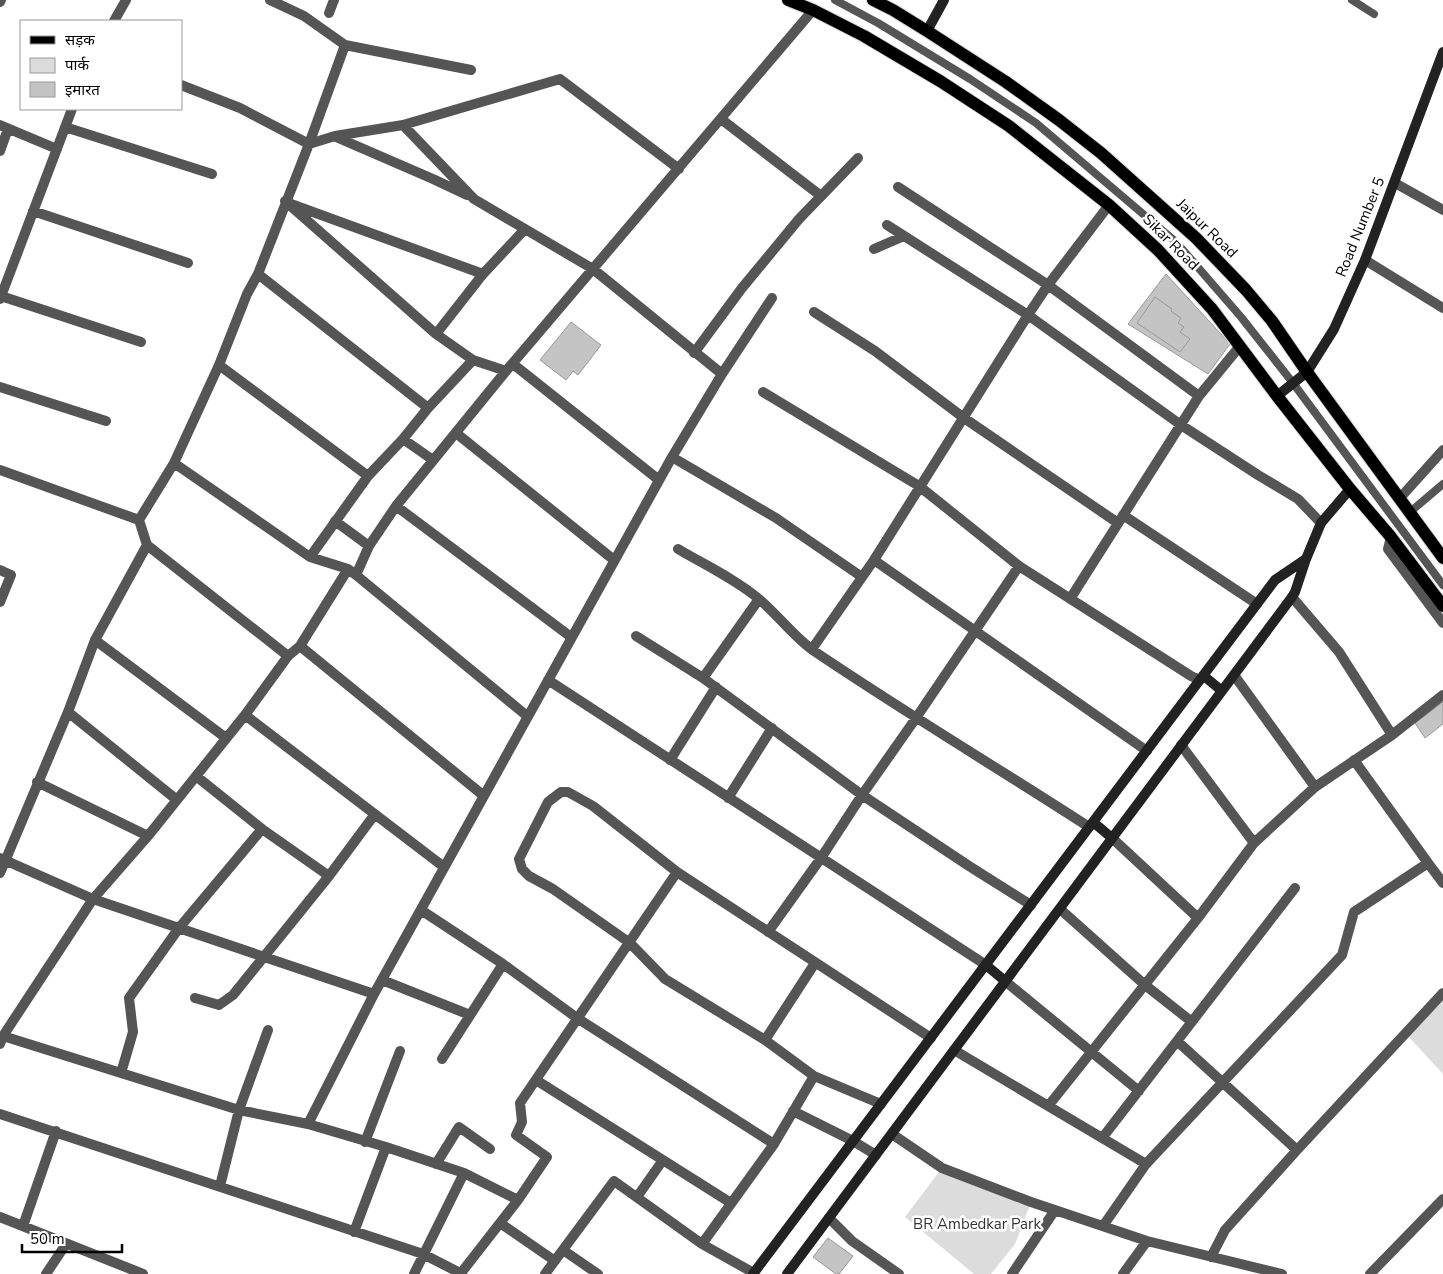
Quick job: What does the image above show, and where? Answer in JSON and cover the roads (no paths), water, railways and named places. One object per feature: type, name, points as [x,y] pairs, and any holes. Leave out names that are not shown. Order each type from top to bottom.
[{"type":"main road","name":"Sikar Road","points":[[788,0],[813,10],[864,36],[940,81],[1009,126],[1109,205],[1158,250],[1212,309],[1277,396],[1350,489],[1391,537],[1443,606]]},
{"type":"main road","name":"Jaipur Road","points":[[873,0],[927,31],[1006,82],[1059,120],[1100,153],[1196,238],[1246,290],[1272,321],[1443,558]]},
{"type":"street","points":[[115,20],[126,0]]},
{"type":"street","points":[[270,0],[304,16],[345,45],[471,70]]},
{"type":"street","points":[[329,13],[334,0]]},
{"type":"street","points":[[927,31],[944,0]]},
{"type":"street","points":[[518,1200],[464,1174],[386,1147],[308,1124],[240,1110],[121,1072],[2,1040],[92,899],[148,836],[245,715],[288,656],[300,646],[396,506],[509,368],[813,10]]},
{"type":"street","points":[[288,656],[147,545],[139,520],[174,463],[219,365],[247,294],[258,274],[285,201],[309,144],[345,45]]},
{"type":"street","name":"Road Number 5","points":[[1277,396],[1307,372],[1334,329],[1365,260],[1443,52]]},
{"type":"street","points":[[182,85],[240,108],[309,144],[335,136],[403,125],[560,79],[679,169]]},
{"type":"street","points":[[72,110],[1,298],[141,342]]},
{"type":"street","points":[[721,119],[821,196]]},
{"type":"street","points":[[403,125],[474,199]]},
{"type":"street","points":[[0,150],[4,127],[57,149]]},
{"type":"street","points":[[65,127],[212,174]]},
{"type":"street","points":[[335,136],[433,178],[474,199],[593,269],[722,374]]},
{"type":"street","points":[[694,353],[742,288],[798,219],[858,158]]},
{"type":"street","points":[[1395,183],[1443,210]]},
{"type":"street","points":[[898,187],[1048,285],[1199,396]]},
{"type":"street","points":[[285,201],[483,274]]},
{"type":"street","points":[[285,201],[436,334],[474,360],[509,368],[659,480]]},
{"type":"street","points":[[812,649],[874,560],[919,486],[1048,285],[1109,205]]},
{"type":"street","points":[[33,211],[188,263]]},
{"type":"street","points":[[887,225],[1028,315],[1181,425],[1298,499],[1321,523]]},
{"type":"street","points":[[436,334],[483,274],[525,229]]},
{"type":"street","points":[[874,249],[904,236]]},
{"type":"street","points":[[1365,260],[1443,308]]},
{"type":"street","points":[[258,274],[428,408]]},
{"type":"street","points":[[308,1124],[374,994],[614,560],[672,457],[722,374],[772,298]]},
{"type":"street","points":[[814,312],[875,351],[964,418],[1120,519],[1257,604]]},
{"type":"street","points":[[1070,599],[1199,396],[1240,346]]},
{"type":"street","points":[[310,558],[368,476],[403,439],[428,408],[474,360]]},
{"type":"street","points":[[219,365],[368,476]]},
{"type":"street","points":[[0,387],[106,422]]},
{"type":"street","points":[[763,392],[919,486],[1018,566],[1191,676],[1202,678],[1222,691]]},
{"type":"street","points":[[456,433],[614,560]]},
{"type":"street","points":[[403,439],[433,460]]},
{"type":"street","points":[[1400,498],[1443,450]]},
{"type":"street","points":[[672,457],[776,518],[862,577]]},
{"type":"street","points":[[174,463],[310,558],[352,572],[527,716]]},
{"type":"street","points":[[0,470],[139,520]]},
{"type":"street","points":[[787,1274],[1292,597],[1321,523],[1350,489]]},
{"type":"street","points":[[396,506],[571,637]]},
{"type":"street","points":[[335,521],[370,546]]},
{"type":"street","points":[[1391,537],[1388,549],[1443,623]]},
{"type":"street","points":[[0,873],[3,859],[68,712],[95,640],[147,545]]},
{"type":"street","points":[[678,549],[740,585],[759,599],[812,649],[916,718],[1112,838],[1198,918]]},
{"type":"street","points":[[545,1274],[614,1180],[702,1244],[754,1273],[1257,604],[1276,580],[1306,559]]},
{"type":"street","points":[[874,560],[1147,751]]},
{"type":"street","points":[[768,932],[821,858],[1018,566]]},
{"type":"street","points":[[0,570],[11,574],[0,602]]},
{"type":"street","points":[[1292,597],[1339,652],[1392,735]]},
{"type":"street","points":[[703,678],[759,599]]},
{"type":"street","points":[[636,636],[716,687],[862,795],[1031,905]]},
{"type":"street","points":[[95,640],[226,738]]},
{"type":"street","points":[[300,646],[484,796]]},
{"type":"street","points":[[1234,675],[1315,787]]},
{"type":"street","points":[[548,680],[986,965],[1139,1091]]},
{"type":"street","points":[[670,760],[716,687]]},
{"type":"street","points":[[1049,1105],[1198,918],[1254,843],[1315,787],[1392,735],[1443,696]]},
{"type":"street","points":[[68,712],[177,800]]},
{"type":"street","points":[[245,715],[444,867]]},
{"type":"street","points":[[728,798],[772,728]]},
{"type":"street","points":[[1182,745],[1254,843]]},
{"type":"street","points":[[1354,760],[1443,883]]},
{"type":"street","points":[[196,776],[262,829],[329,876]]},
{"type":"street","points":[[37,782],[148,836]]},
{"type":"street","points":[[882,1104],[814,1076],[765,1040],[665,979],[630,943],[553,890],[529,876],[522,869],[519,860],[548,802],[561,792],[568,792],[593,806],[677,872],[931,1038]]},
{"type":"street","points":[[196,998],[219,1004],[225,1002],[329,876],[375,814]]},
{"type":"street","points":[[121,1072],[133,1032],[129,998],[178,928],[262,829]]},
{"type":"street","points":[[3,859],[92,899],[374,994]]},
{"type":"street","points":[[1102,1226],[1146,1164],[1342,955],[1354,912],[1428,863]]},
{"type":"street","points":[[0,1114],[423,1254],[462,1273],[518,1200],[547,1157],[516,1135],[522,1122],[520,1103],[677,872]]},
{"type":"street","points":[[1103,1138],[1295,888]]},
{"type":"street","points":[[1060,908],[1145,985],[1192,1022]]},
{"type":"street","points":[[421,910],[502,964],[577,1018],[774,1144]]},
{"type":"street","points":[[765,1040],[816,963]]},
{"type":"street","points":[[442,1059],[502,964]]},
{"type":"street","points":[[382,980],[470,1015]]},
{"type":"street","points":[[1211,1257],[1226,1230],[1297,1150],[1443,993]]},
{"type":"street","points":[[220,1186],[240,1110],[268,1030]]},
{"type":"street","points":[[1177,1041],[1297,1150]]},
{"type":"street","points":[[954,1050],[1146,1164]]},
{"type":"street","points":[[365,1142],[400,1052]]},
{"type":"street","points":[[702,1244],[774,1144],[814,1076]]},
{"type":"street","points":[[536,1080],[731,1203]]},
{"type":"street","points":[[793,1111],[853,1141],[876,1155]]},
{"type":"street","points":[[436,1164],[459,1127],[490,1150]]},
{"type":"street","points":[[23,1226],[56,1131]]},
{"type":"street","points":[[892,1134],[942,1168],[1055,1210],[1147,1242],[1275,1274]]},
{"type":"street","points":[[354,1232],[386,1147]]},
{"type":"street","points":[[637,1197],[664,1160]]},
{"type":"street","points":[[414,1274],[464,1174]]},
{"type":"street","points":[[1370,1274],[1443,1199]]},
{"type":"street","points":[[1012,1274],[1055,1210]]},
{"type":"street","points":[[0,1217],[143,1274]]},
{"type":"street","points":[[829,1218],[852,1241],[899,1274]]},
{"type":"street","points":[[500,1223],[555,1261]]},
{"type":"street","points":[[1123,1274],[1147,1242]]},
{"type":"street","points":[[46,1274],[66,1244]]},
{"type":"street","points":[[564,1250],[598,1274]]},
{"type":"lane","points":[[835,0],[904,38],[1036,123],[1176,242],[1293,383],[1443,585]]},
{"type":"lane","points":[[1352,0],[1374,14]]},
{"type":"lane","points":[[1410,512],[1443,484]]},
{"type":"park label","name":"BR Ambedkar Park","points":[[977,1224]]}]
